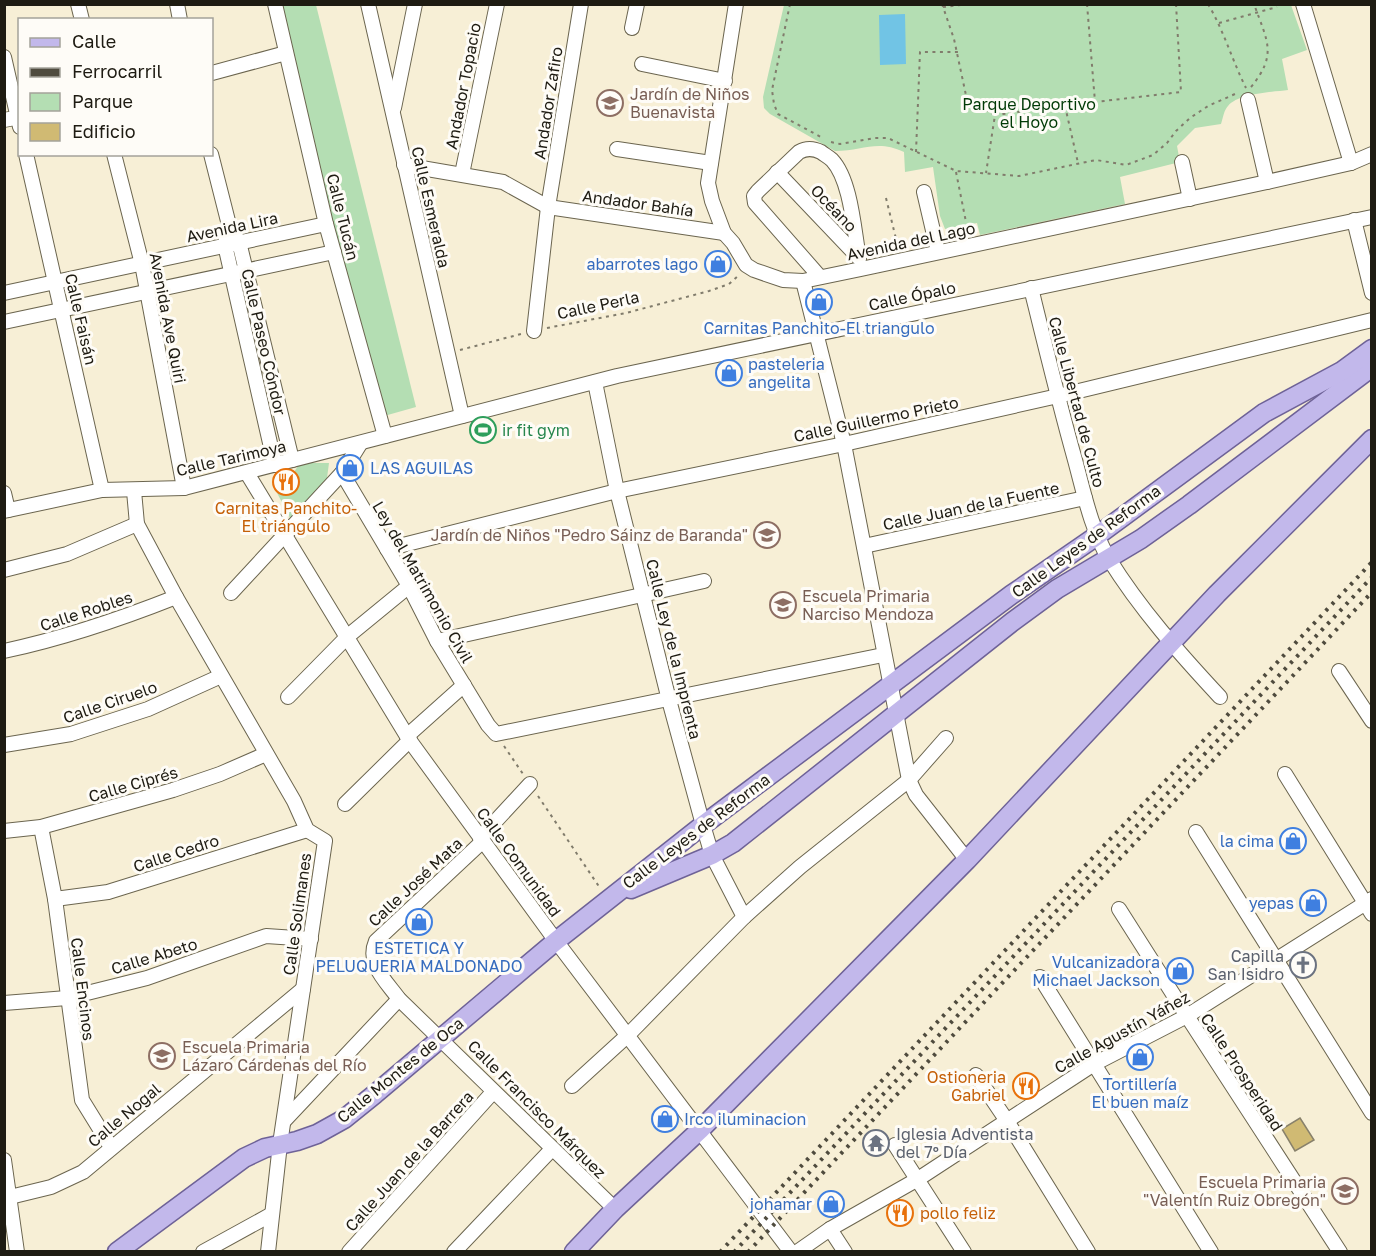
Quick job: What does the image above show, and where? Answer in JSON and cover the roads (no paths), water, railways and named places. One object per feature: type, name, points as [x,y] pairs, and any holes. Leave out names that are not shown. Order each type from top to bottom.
[{"type":"main road","name":"Calle Leyes de Reforma","points":[[608,899],[703,825],[1011,595],[1098,535],[1264,412],[1342,371],[1371,349]]},
{"type":"main road","name":"Calle Leyes de Reforma","points":[[608,899],[712,855],[733,843],[1057,589],[1141,539],[1371,367]]},
{"type":"main road","points":[[574,1251],[615,1209],[700,1130],[967,860],[1217,594],[1371,439]]},
{"type":"main road","name":"Calle Montes de Oca","points":[[117,1251],[244,1158],[265,1148],[317,1134],[344,1119],[442,1038],[492,993],[608,899]]},
{"type":"street","name":"Calle Tucán","points":[[274,4],[326,224],[385,436]]},
{"type":"street","points":[[393,115],[415,4]]},
{"type":"street","name":"Andador Topacio","points":[[462,174],[497,4]]},
{"type":"street","name":"Andador Zafiro","points":[[534,331],[548,207],[581,4]]},
{"type":"street","points":[[632,28],[637,4]]},
{"type":"street","points":[[724,233],[708,183],[736,4]]},
{"type":"street","points":[[1303,4],[1351,163]]},
{"type":"street","name":"Calle Esmeralda","points":[[369,6],[462,416]]},
{"type":"street","points":[[213,74],[286,53]]},
{"type":"street","points":[[4,57],[15,120]]},
{"type":"street","points":[[642,64],[725,81]]},
{"type":"street","points":[[1248,95],[1267,182]]},
{"type":"street","points":[[617,149],[711,164]]},
{"type":"street","points":[[820,277],[755,203],[754,196],[799,152],[806,149],[816,150],[831,158],[841,173],[848,195],[860,263]]},
{"type":"street","name":"Avenida del Lago","points":[[724,233],[746,265],[769,276],[802,281],[860,263],[901,260],[1190,199],[1351,163],[1371,154]]},
{"type":"street","name":"Calle Faisán","points":[[26,156],[102,490]]},
{"type":"street","name":"Avenida Ave Quiri","points":[[115,156],[142,264],[184,488]]},
{"type":"street","name":"Calle Paseo Cóndor","points":[[212,156],[232,244],[231,274],[275,465]]},
{"type":"street","points":[[1182,162],[1190,199]]},
{"type":"street","points":[[404,165],[503,182],[548,207]]},
{"type":"street","name":"Océano","points":[[777,172],[860,263]]},
{"type":"street","points":[[924,192],[938,252]]},
{"type":"street","name":"Andador Bahía","points":[[548,207],[724,233]]},
{"type":"street","name":"Calle Ópalo","points":[[462,416],[595,382],[1371,216]]},
{"type":"street","points":[[1354,220],[1371,293]]},
{"type":"street","name":"Avenida Lira","points":[[4,293],[326,224]]},
{"type":"street","name":"Calle Paseo Cóndor","points":[[232,244],[246,271],[292,460]]},
{"type":"street","points":[[4,322],[334,252]]},
{"type":"street","points":[[802,281],[844,444],[909,780],[916,795],[967,860]]},
{"type":"street","name":"Calle Libertad de Culto","points":[[1031,288],[1085,498],[1098,535],[1109,558],[1170,644],[1220,697]]},
{"type":"street","name":"Calle Guillermo Prieto","points":[[387,549],[616,490],[844,444],[1058,396],[1371,320]]},
{"type":"street","name":"Calle Ley de la Imprenta","points":[[595,382],[616,490],[703,825],[712,855],[744,917]]},
{"type":"street","name":"Calle Tarimoya","points":[[6,511],[102,490],[184,488],[462,416]]},
{"type":"street","points":[[231,593],[342,473],[360,444]]},
{"type":"street","name":"Calle Comunidad","points":[[247,473],[408,738],[481,840],[791,1251]]},
{"type":"street","name":"Ley del Matrimonio Civil","points":[[342,473],[409,586],[437,641],[488,725],[496,734],[669,700]]},
{"type":"street","name":"Calle Solimanes","points":[[134,491],[137,524],[176,597],[294,801],[307,830],[325,841],[280,1144],[268,1251]]},
{"type":"street","points":[[4,493],[6,511]]},
{"type":"street","name":"Calle Juan de la Fuente","points":[[864,546],[1085,498]]},
{"type":"street","points":[[4,570],[67,554],[137,524]]},
{"type":"street","points":[[437,641],[704,581]]},
{"type":"street","points":[[288,697],[348,636],[409,586]]},
{"type":"street","name":"Calle Robles","points":[[4,651],[56,640],[176,597]]},
{"type":"street","points":[[669,700],[884,655]]},
{"type":"street","points":[[1339,671],[1371,721]]},
{"type":"street","name":"Calle Ciruelo","points":[[4,745],[71,734],[148,709],[221,676]]},
{"type":"street","points":[[345,804],[408,738],[464,686]]},
{"type":"street","points":[[572,1086],[628,1035],[744,917],[800,867],[909,780],[946,738]]},
{"type":"street","name":"Calle Ciprés","points":[[4,831],[41,827],[173,790],[220,774],[266,754]]},
{"type":"street","points":[[1285,774],[1369,905]]},
{"type":"street","name":"Calle José Mata","points":[[373,949],[376,940],[481,840],[530,784]]},
{"type":"street","name":"Calle Encinos","points":[[41,827],[54,899],[82,1100],[111,1147]]},
{"type":"street","name":"Calle Cedro","points":[[54,899],[108,892],[307,830]]},
{"type":"street","points":[[1196,832],[1371,1113]]},
{"type":"street","name":"Calle Agustín Yáñez","points":[[797,1251],[830,1229],[918,1179],[1094,1064],[1186,1016],[1369,905]]},
{"type":"street","name":"Calle Prosperidad","points":[[1119,909],[1186,1016],[1340,1251]]},
{"type":"street","name":"Calle Abeto","points":[[4,1003],[68,998],[147,978],[266,936],[311,939]]},
{"type":"street","name":"Calle Francisco Márquez","points":[[373,949],[376,969],[399,999],[442,1038],[493,1092],[615,1209]]},
{"type":"street","points":[[1040,977],[1211,1251]]},
{"type":"street","name":"Calle Nogal","points":[[10,1197],[51,1187],[83,1172],[303,990]]},
{"type":"street","points":[[284,1121],[399,999]]},
{"type":"street","points":[[976,1075],[1088,1251]]},
{"type":"street","name":"Calle Juan de la Barrera","points":[[349,1251],[493,1092]]},
{"type":"street","points":[[895,1145],[964,1251]]},
{"type":"street","points":[[454,1251],[552,1149]]},
{"type":"street","points":[[4,1160],[17,1251]]},
{"type":"street","points":[[203,1251],[272,1214]]},
{"type":"street","points":[[830,1229],[845,1251]]},
{"type":"water","points":[[905,14],[906,64],[880,65],[879,15]]},
{"type":"railway","points":[[720,1252],[1372,562]]},
{"type":"railway","points":[[734,1252],[1372,577]]},
{"type":"railway","points":[[748,1252],[1372,592]]},
{"type":"place","name":"Jardín de Niños Buenavista","points":[[610,103]]},
{"type":"place","name":"abarrotes lago","points":[[718,264]]},
{"type":"place","name":"Carnitas Panchito-El triangulo","points":[[819,302]]},
{"type":"place","name":"pasteleria angelita","points":[[729,373]]},
{"type":"place","name":"ir fit gym","points":[[483,430]]},
{"type":"place","name":"LAS AGUILAS","points":[[350,468]]},
{"type":"place","name":"Carnitas Panchito- El triángulo","points":[[286,482]]},
{"type":"place","name":"Jardín de Niños \"Pedro Sáinz de Baranda\"","points":[[767,535]]},
{"type":"place","name":"Escuela Primaria Narciso Mendoza","points":[[783,605]]},
{"type":"place","name":"la cima","points":[[1293,841]]},
{"type":"place","name":"yepas","points":[[1313,903]]},
{"type":"place","name":"ESTETICA Y PELUQUERIA MALDONADO","points":[[419,922]]},
{"type":"place","name":"Capilla San Isidro","points":[[1303,965]]},
{"type":"place","name":"Vulcanizadora Michael Jackson","points":[[1180,971]]},
{"type":"place","name":"Escuela Primaria Lázaro Cárdenas del Río","points":[[162,1056]]},
{"type":"place","name":"Tortillería El buen maíz","points":[[1140,1057]]},
{"type":"place","name":"Ostioneria Gabriel","points":[[1026,1086]]},
{"type":"place","name":"Irco iluminacion","points":[[665,1119]]},
{"type":"place","name":"Iglesia Adventista del 7º Día","points":[[876,1143]]},
{"type":"place","name":"Escuela Primaria \"Valentín Ruiz Obregón\"","points":[[1345,1191]]},
{"type":"place","name":"johamar","points":[[831,1204]]},
{"type":"place","name":"pollo feliz","points":[[900,1213]]},
{"type":"park label","name":"Parque Deportivo el Hoyo","points":[[1029,113]]}]
